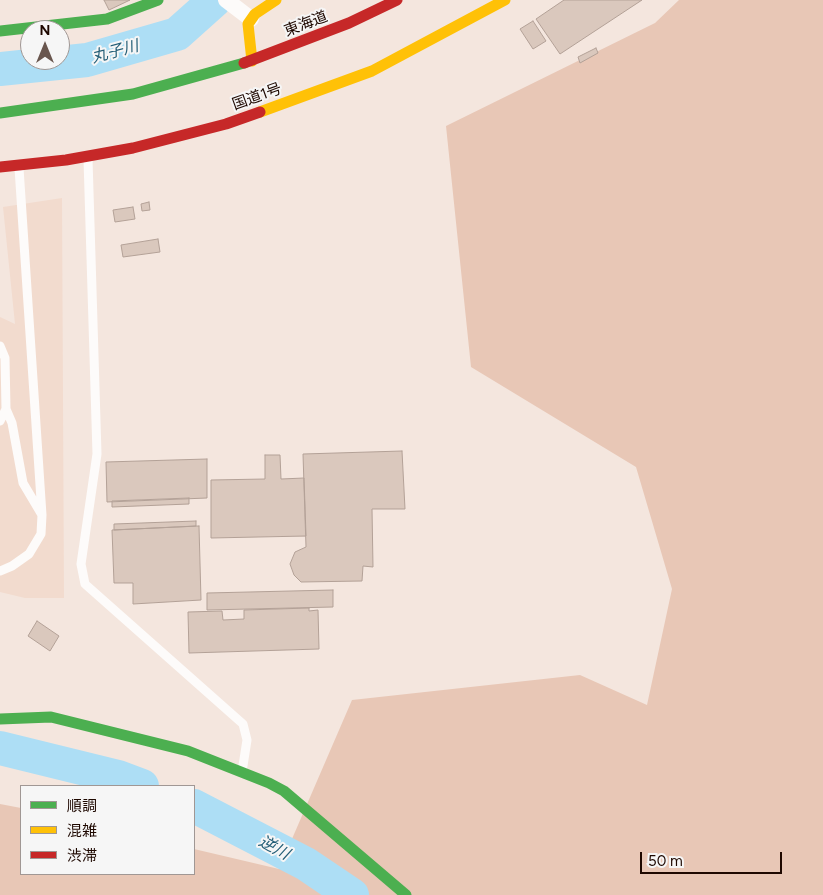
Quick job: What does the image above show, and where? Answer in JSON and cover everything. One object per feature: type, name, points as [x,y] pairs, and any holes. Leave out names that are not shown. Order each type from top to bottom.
[{"type":"main road","points":[[0,31],[107,19],[158,0]]},
{"type":"main road","points":[[0,113],[46,108],[132,94],[252,61],[248,24],[255,14],[276,0]]},
{"type":"main road","name":"東海道","points":[[252,61],[349,23],[397,0]]},
{"type":"main road","name":"国道1号","points":[[0,167],[88,156],[133,148],[226,124],[372,71],[505,0]]},
{"type":"main road","points":[[0,719],[51,717],[188,751],[242,772],[284,791],[406,895]]},
{"type":"street","points":[[226,0],[252,19]]},
{"type":"lane","points":[[88,156],[97,454],[81,564],[85,584],[243,724],[247,740],[242,772]]},
{"type":"lane","points":[[0,571],[12,566],[29,554],[41,534],[42,515],[18,165]]},
{"type":"lane","points":[[0,346],[5,358],[6,409],[12,423],[23,483],[42,515]]},
{"type":"lane","points":[[0,421],[6,409]]},
{"type":"shaded area","points":[[679,0],[823,0],[823,895],[0,895],[0,804],[20,808],[20,875],[195,875],[195,849],[279,869],[352,700],[580,675],[647,705],[672,589],[636,467],[471,367],[446,126],[655,23]]},
{"type":"shaded area","points":[[62,198],[64,598],[25,598],[0,592],[0,317],[15,324],[3,207]]},
{"type":"building","points":[[104,0],[130,0],[109,10]]},
{"type":"building","points":[[564,0],[642,0],[560,54],[536,19]]},
{"type":"building","points":[[533,21],[546,41],[533,49],[520,29]]},
{"type":"building","points":[[596,48],[598,53],[580,63],[578,57]]},
{"type":"building","points":[[149,202],[150,210],[142,211],[141,204]]},
{"type":"building","points":[[133,207],[135,219],[115,222],[113,210]]},
{"type":"building","points":[[158,239],[160,252],[123,257],[121,245]]},
{"type":"building","points":[[402,451],[405,509],[372,509],[373,567],[363,566],[362,581],[301,582],[294,575],[290,564],[295,552],[306,547],[303,454]]},
{"type":"building","points":[[265,455],[280,455],[281,479],[304,478],[306,536],[211,538],[211,480],[265,479]]},
{"type":"building","points":[[207,459],[207,498],[107,502],[106,462]]},
{"type":"building","points":[[189,498],[189,504],[112,507],[112,501]]},
{"type":"building","points":[[196,521],[196,526],[114,530],[114,524]]},
{"type":"building","points":[[199,526],[201,600],[133,604],[133,583],[114,583],[112,530]]},
{"type":"building","points":[[333,590],[333,607],[207,610],[207,593]]},
{"type":"building","points":[[309,608],[309,611],[318,610],[319,649],[189,653],[188,612],[222,611],[223,620],[244,619],[244,610]]},
{"type":"building","points":[[37,621],[59,636],[50,651],[28,636]]},
{"type":"waterway","name":"丸子川","points":[[0,69],[87,60],[177,34],[215,0]]},
{"type":"waterway","name":"逆川","points":[[0,748],[118,777],[139,785]]},
{"type":"waterway","name":"逆川","points":[[195,807],[306,864],[352,895]]},
{"type":"traffic: fast","points":[[0,31],[107,19],[158,0]]},
{"type":"traffic: fast","points":[[0,113],[133,94],[244,63]]},
{"type":"traffic: fast","points":[[0,719],[51,717],[188,751],[269,783],[284,791],[406,895]]},
{"type":"traffic: slow","points":[[252,61],[248,24],[255,14],[276,0]]},
{"type":"traffic: slow","points":[[260,112],[372,71],[505,0]]},
{"type":"traffic: jam","points":[[244,63],[349,23],[397,0]]},
{"type":"traffic: jam","points":[[0,167],[66,160],[133,148],[226,124],[260,112]]}]
